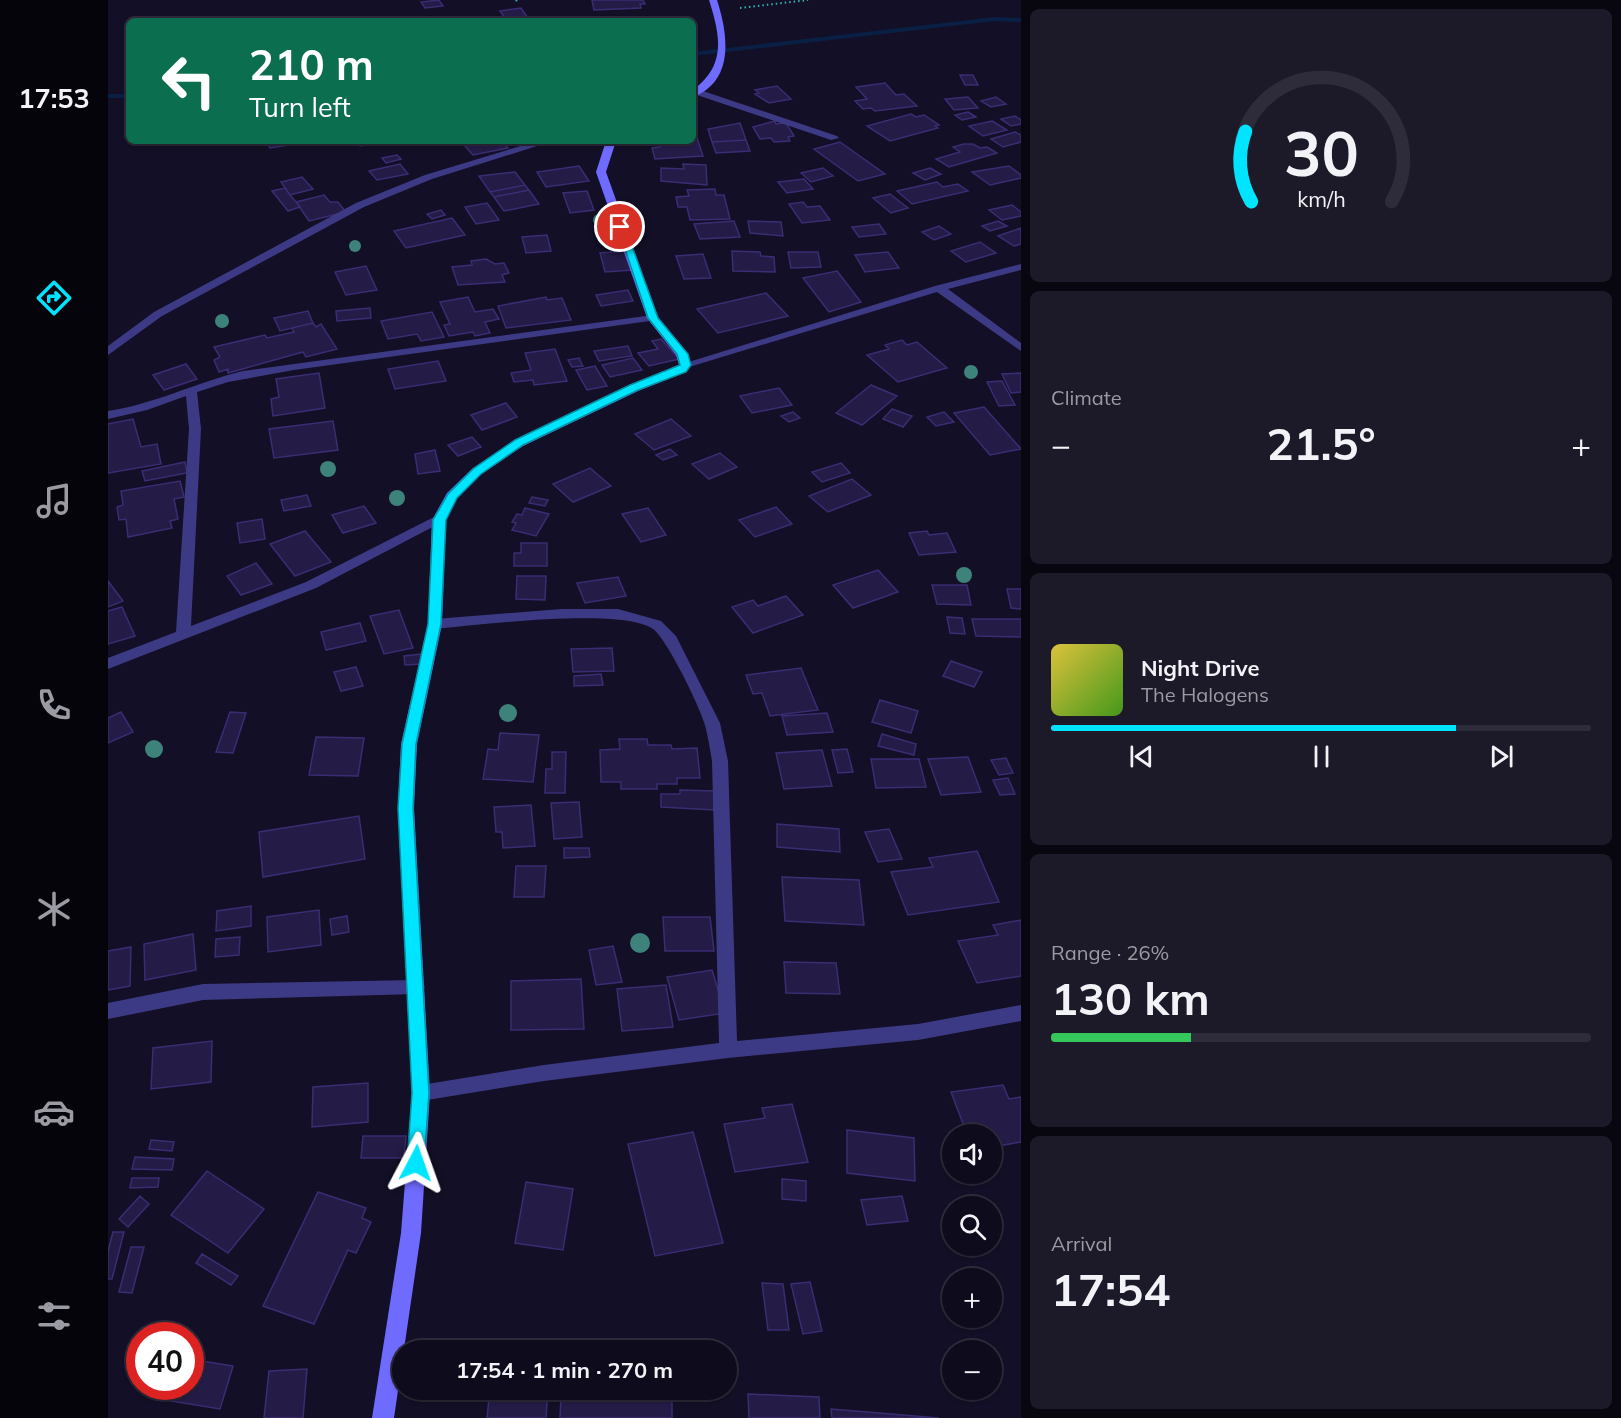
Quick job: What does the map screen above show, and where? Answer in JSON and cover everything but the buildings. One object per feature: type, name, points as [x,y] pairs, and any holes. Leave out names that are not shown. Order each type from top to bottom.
[{"type":"street","points":[[696,92],[707,82],[723,54],[725,42],[715,4]]},
{"type":"street","points":[[696,93],[834,138]]},
{"type":"street","points":[[108,352],[158,314],[360,205],[393,190],[474,161],[537,144]]},
{"type":"street","points":[[610,144],[601,172],[653,318],[682,354],[685,365]]},
{"type":"street","points":[[383,1418],[411,1233],[421,1093],[405,808],[409,744],[435,624],[440,520],[452,496],[468,480],[519,442],[634,388],[682,370],[685,365],[939,288],[1021,267]]},
{"type":"street","points":[[939,288],[1021,348]]},
{"type":"street","points":[[108,415],[143,408],[191,389],[239,376],[354,357],[653,318]]},
{"type":"street","points":[[183,636],[195,429],[191,389]]},
{"type":"street","points":[[108,664],[311,585],[440,520]]},
{"type":"street","points":[[435,624],[562,614],[618,614],[656,624],[669,636],[712,723],[720,761],[728,1050]]},
{"type":"street","points":[[108,1011],[203,992],[416,987]]},
{"type":"street","points":[[421,1093],[544,1073],[728,1050],[918,1032],[1021,1013]]},
{"type":"path","points":[[715,4],[782,5],[808,0]]},
{"type":"waterway","points":[[696,54],[995,19],[1021,20]]},
{"type":"waterway","points":[[108,96],[126,96]]},
{"type":"route","points":[[416,1163],[421,1093],[405,808],[409,744],[435,624],[440,520],[452,496],[477,471],[519,442],[634,388],[682,370],[685,359],[653,318],[620,227]]}]
